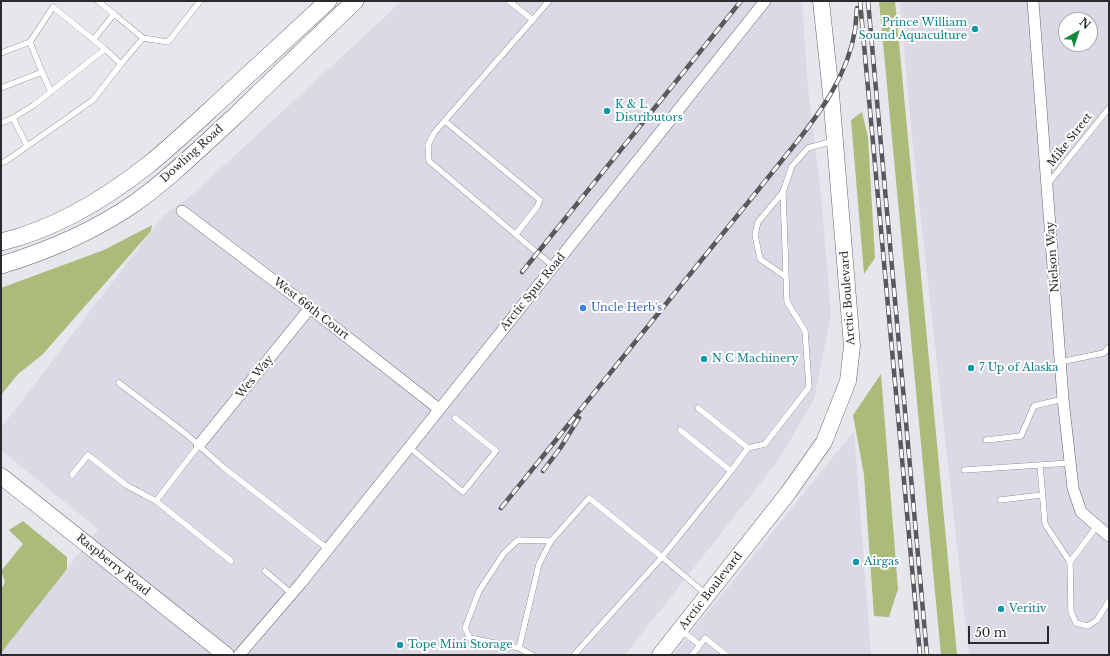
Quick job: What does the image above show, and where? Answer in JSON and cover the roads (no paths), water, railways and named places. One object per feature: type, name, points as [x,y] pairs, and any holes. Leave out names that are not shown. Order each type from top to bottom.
[{"type":"main road","name":"Dowling Road","points":[[1,242],[47,227],[65,219],[116,189],[178,140],[328,1]]},
{"type":"main road","name":"Dowling Road","points":[[1,265],[29,256],[71,239],[102,223],[135,203],[167,178],[202,146],[355,1]]},
{"type":"main road","name":"Arctic Boulevard","points":[[660,655],[788,493],[824,442],[848,380],[852,346],[835,140],[821,1]]},
{"type":"main road","name":"Raspberry Road","points":[[1,476],[226,655]]},
{"type":"street","name":"Arctic Spur Road","points":[[239,655],[301,583],[765,1]]},
{"type":"street","name":"Nielson Way","points":[[1033,1],[1060,362],[1072,488],[1081,512],[1097,526]]},
{"type":"street","name":"West 66th Court","points":[[182,211],[310,308],[439,410]]},
{"type":"street","name":"Wes Way","points":[[199,445],[310,308]]},
{"type":"street","points":[[1097,526],[1109,536]]},
{"type":"lane","points":[[50,1],[53,7],[121,64]]},
{"type":"lane","points":[[98,1],[143,38],[168,42],[200,1]]},
{"type":"lane","points":[[509,1],[532,20]]},
{"type":"lane","points":[[549,1],[434,133],[428,145],[429,162],[554,266]]},
{"type":"lane","points":[[1,53],[30,42],[53,7]]},
{"type":"lane","points":[[93,40],[114,14]]},
{"type":"lane","points":[[1,163],[93,100],[143,38]]},
{"type":"lane","points":[[30,42],[51,92]]},
{"type":"lane","points":[[1,123],[13,118],[34,105],[105,50]]},
{"type":"lane","points":[[1,88],[42,72]]},
{"type":"lane","name":"Mike Street","points":[[1047,185],[1109,108]]},
{"type":"lane","points":[[13,118],[27,146]]},
{"type":"lane","points":[[445,121],[540,200],[537,207],[516,234]]},
{"type":"lane","points":[[786,277],[760,259],[755,235],[758,222],[783,192],[792,166],[808,148],[835,140]]},
{"type":"lane","points":[[574,655],[662,557],[748,448],[765,444],[810,388],[805,331],[787,302],[783,192]]},
{"type":"lane","points":[[1060,362],[1104,353],[1109,347]]},
{"type":"lane","points":[[119,383],[199,445],[223,467],[328,549]]},
{"type":"lane","points":[[986,440],[1021,436],[1034,406],[1063,399]]},
{"type":"lane","points":[[698,408],[748,448]]},
{"type":"lane","points":[[409,447],[463,492],[496,451],[456,418]]},
{"type":"lane","points":[[680,430],[731,471]]},
{"type":"lane","points":[[156,502],[199,445]]},
{"type":"lane","points":[[72,475],[88,455],[126,485],[156,502],[232,561]]},
{"type":"lane","points":[[964,470],[1070,463]]},
{"type":"lane","points":[[1040,465],[1045,524],[1070,562],[1071,612],[1076,623],[1088,626],[1098,620],[1109,600]]},
{"type":"lane","points":[[1000,500],[1042,495]]},
{"type":"lane","points":[[519,648],[539,564],[551,541],[589,498],[707,595]]},
{"type":"lane","points":[[1070,562],[1097,526]]},
{"type":"lane","points":[[532,655],[519,648],[470,638],[465,628],[479,591],[504,553],[518,540],[551,541]]},
{"type":"lane","points":[[265,571],[292,594]]},
{"type":"lane","points":[[680,629],[700,645]]},
{"type":"lane","points":[[692,655],[705,638],[726,655]]},
{"type":"railway","points":[[522,272],[741,1]]},
{"type":"railway","points":[[860,1],[920,655]]},
{"type":"railway","points":[[868,1],[927,655]]},
{"type":"railway","points":[[501,508],[813,121],[831,93],[846,62],[855,30],[857,8]]},
{"type":"railway","points":[[543,471],[561,447],[579,418]]},
{"type":"place","name":"Prince William Sound Aquaculture","points":[[975,29]]},
{"type":"place","name":"K & L Distributors","points":[[607,111]]},
{"type":"place","name":"Uncle Herb's","points":[[583,308]]},
{"type":"place","name":"N C Machinery","points":[[704,359]]},
{"type":"place","name":"7 Up of Alaska","points":[[971,368]]},
{"type":"place","name":"Airgas","points":[[856,562]]},
{"type":"place","name":"Veritiv","points":[[1001,609]]},
{"type":"place","name":"Tope Mini Storage","points":[[400,645]]}]
